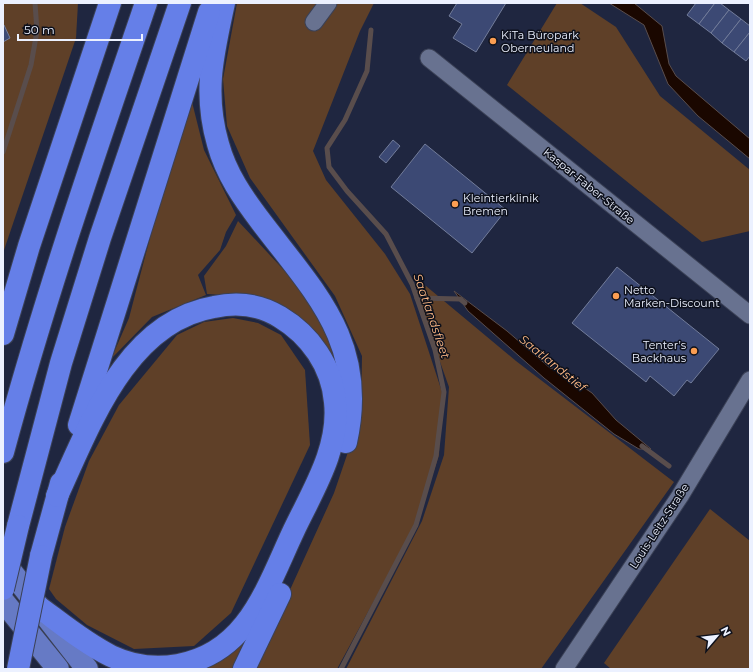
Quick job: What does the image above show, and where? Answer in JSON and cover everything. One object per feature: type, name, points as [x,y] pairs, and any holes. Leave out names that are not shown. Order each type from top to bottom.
[{"type":"highway","points":[[94,51],[97,3]]},
{"type":"highway","points":[[3,334],[29,246],[110,3]]},
{"type":"highway","points":[[3,452],[23,377],[69,228],[146,3]]},
{"type":"highway","points":[[3,589],[60,363],[100,238],[180,3]]},
{"type":"highway","points":[[18,669],[41,556],[56,496],[212,3]]},
{"type":"highway","points":[[224,3],[211,64],[210,85],[213,125],[224,164],[243,198],[323,304],[332,320],[346,354],[352,390],[350,427],[343,452],[321,508],[244,669]]},
{"type":"highway","points":[[39,607],[98,648],[125,662],[140,665],[155,667],[185,664],[214,652],[228,643],[240,632],[258,606],[331,449],[335,433],[335,400],[326,368],[314,348],[300,332],[278,316],[258,307],[244,305],[222,305],[197,311],[176,320],[162,329],[138,350],[118,376],[99,408],[56,496]]},
{"type":"main road","points":[[3,561],[87,669]]},
{"type":"main road","points":[[3,601],[58,669]]},
{"type":"street","points":[[314,22],[328,3]]},
{"type":"street","name":"Kaspar-Faber-Straße","points":[[429,58],[750,315]]},
{"type":"street","name":"Louis-Leitz-Straße","points":[[564,669],[680,496],[750,380]]},
{"type":"shaded area","points":[[3,3],[78,3],[76,38],[3,253]]},
{"type":"shaded area","points":[[237,3],[374,3],[360,31],[313,151],[326,180],[385,254],[410,294],[442,392],[439,455],[418,520],[337,669],[254,669],[334,493],[361,414],[362,356],[335,296],[250,178],[227,126],[223,79]]},
{"type":"shaded area","points":[[557,3],[580,3],[616,27],[660,96],[750,170],[750,231],[702,242],[507,85]]},
{"type":"shaded area","points":[[609,3],[634,3],[662,26],[669,64],[676,76],[750,139],[750,159],[698,116],[668,84],[644,25]]},
{"type":"shaded area","points":[[191,98],[204,150],[236,215],[226,232],[220,250],[198,275],[206,295],[152,317],[111,359],[129,318],[169,165]]},
{"type":"shaded area","points":[[238,221],[296,283],[319,318],[339,365],[253,297],[207,294],[204,276],[226,246]]},
{"type":"shaded area","points":[[426,286],[516,361],[674,482],[541,669],[346,669],[422,521],[444,455],[449,387],[415,292]]},
{"type":"shaded area","points":[[454,291],[507,331],[550,368],[562,369],[567,376],[592,393],[616,420],[651,449],[639,449],[614,434],[544,378],[468,311]]},
{"type":"shaded area","points":[[233,318],[258,323],[281,335],[305,370],[310,445],[231,613],[194,646],[134,649],[87,625],[56,599],[49,589],[65,527],[89,461],[119,405],[177,335],[204,322]]},
{"type":"shaded area","points":[[710,509],[750,541],[750,669],[611,669],[604,663]]},
{"type":"shaded area","points":[[250,632],[232,669],[186,669]]},
{"type":"building","points":[[457,3],[506,3],[476,52],[453,38],[462,24],[449,16]]},
{"type":"building","points":[[696,3],[715,3],[699,24],[687,15]]},
{"type":"building","points":[[715,3],[720,3],[729,10],[711,33],[699,24]]},
{"type":"building","points":[[729,10],[741,19],[722,43],[711,33]]},
{"type":"building","points":[[741,19],[750,26],[750,32],[734,52],[722,43]]},
{"type":"building","points":[[4,25],[10,38],[3,42],[3,26]]},
{"type":"building","points":[[750,32],[750,56],[746,61],[734,52]]},
{"type":"building","points":[[393,140],[400,146],[386,163],[379,157]]},
{"type":"building","name":"Kleintierklinik Bremen","points":[[425,144],[506,210],[472,253],[391,187]]},
{"type":"building","points":[[617,267],[719,349],[691,383],[687,380],[674,396],[650,376],[646,382],[572,323]]},
{"type":"waterway","points":[[3,152],[31,65],[37,31],[35,3]]},
{"type":"waterway","name":"Saatlandsfleet","points":[[341,669],[416,525],[436,456],[444,392],[435,350],[412,284],[386,234],[347,191],[329,167],[327,148],[345,120],[367,71],[371,30]]},
{"type":"waterway","name":"Saatlandstief","points":[[417,298],[460,299],[465,303]]},
{"type":"waterway","name":"Saatlandstief","points":[[642,446],[669,466]]},
{"type":"place","name":"KiTa Büropark Oberneuland","points":[[493,41]]},
{"type":"place","name":"Kleintierklinik Bremen","points":[[455,204]]},
{"type":"place","name":"Netto Marken-Discount","points":[[616,296]]},
{"type":"place","name":"Tenter’s Backhaus","points":[[694,351]]}]
